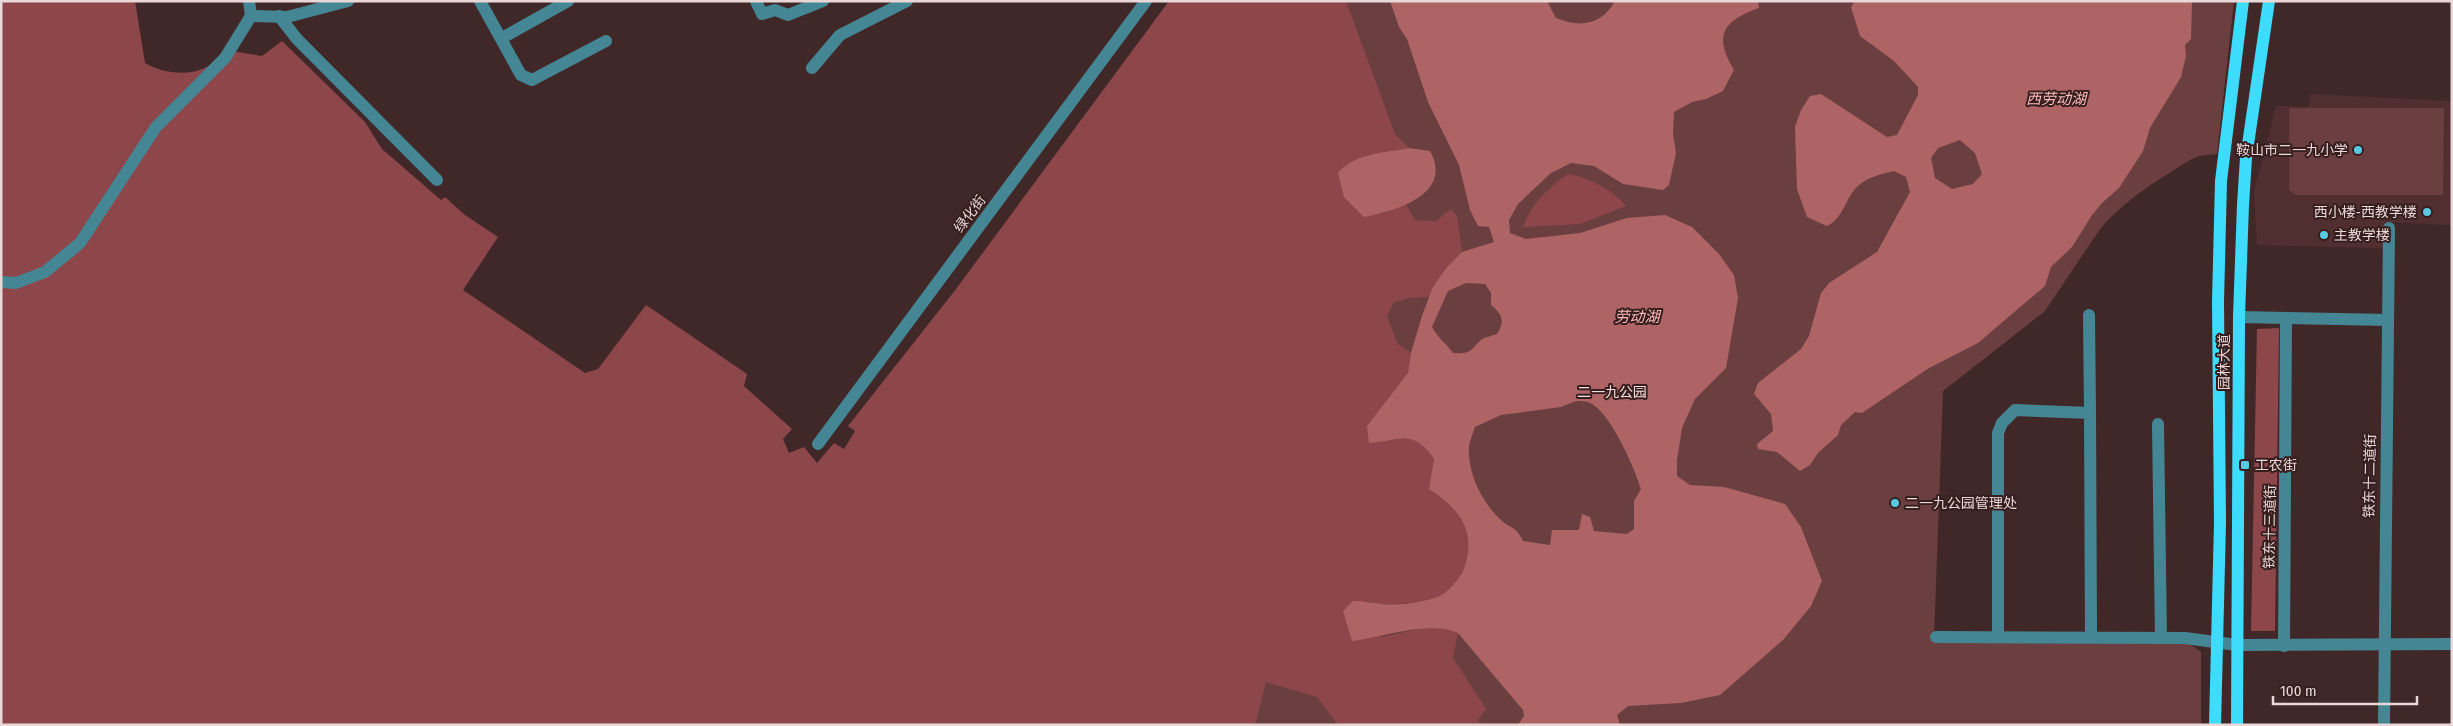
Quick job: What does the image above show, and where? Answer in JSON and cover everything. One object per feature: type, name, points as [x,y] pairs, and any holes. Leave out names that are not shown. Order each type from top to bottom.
[{"type":"main road","points":[[2215,725],[2221,182],[2243,1]]},
{"type":"main road","name":"园林大道","points":[[2237,725],[2239,317],[2246,158],[2269,1]]},
{"type":"street","points":[[1,282],[16,283],[46,272],[80,243],[156,127],[225,58],[251,16],[249,1]]},
{"type":"street","points":[[251,16],[287,17],[348,1]]},
{"type":"street","points":[[480,1],[521,75],[532,80],[606,41]]},
{"type":"street","points":[[502,38],[568,1]]},
{"type":"street","points":[[756,1],[762,14],[774,10],[788,16],[823,1]]},
{"type":"street","points":[[812,68],[840,35],[907,1]]},
{"type":"street","name":"绿化街","points":[[818,444],[1146,1]]},
{"type":"street","points":[[279,16],[297,39],[437,180]]},
{"type":"street","name":"铁东十二道街","points":[[2384,725],[2383,645],[2389,228]]},
{"type":"street","points":[[2088,315],[2092,638]]},
{"type":"street","points":[[2239,317],[2388,320]]},
{"type":"street","name":"铁东十三道街","points":[[2284,646],[2286,318]]},
{"type":"street","points":[[1998,637],[1997,479],[1998,434],[2002,423],[2015,410],[2090,412]]},
{"type":"street","points":[[2158,424],[2161,638]]},
{"type":"street","points":[[1936,637],[2202,639],[2238,645],[2284,646],[2452,644]]},
{"type":"street","points":[[2217,643],[2232,650],[2237,662]]},
{"type":"shaded area","points":[[1,1],[135,1],[145,63],[167,71],[184,73],[200,70],[212,64],[225,50],[262,56],[282,41],[365,122],[382,149],[441,200],[445,197],[465,215],[498,237],[463,290],[585,373],[598,369],[646,305],[747,374],[744,386],[792,429],[783,439],[789,453],[804,447],[817,463],[834,443],[844,449],[855,431],[848,426],[956,289],[1169,1],[1346,1],[1395,134],[1409,148],[1367,156],[1381,214],[1406,204],[1415,220],[1436,221],[1451,209],[1457,216],[1462,252],[1446,268],[1429,297],[1408,298],[1393,303],[1387,317],[1398,344],[1411,353],[1408,373],[1367,426],[1370,443],[1398,439],[1412,440],[1426,449],[1434,459],[1429,489],[1457,513],[1463,523],[1469,543],[1468,555],[1458,579],[1442,595],[1423,601],[1398,604],[1366,601],[1382,637],[1430,628],[1440,628],[1458,633],[1453,658],[1486,709],[1477,721],[1484,725],[1338,725],[1317,697],[1266,682],[1255,725],[1,725]]},
{"type":"shaded area","name":"鞍山市二一九小学","points":[[2310,94],[2452,101],[2452,225],[2386,222],[2384,248],[2257,245],[2254,192],[2276,106],[2309,107]]},
{"type":"shaded area","points":[[1568,174],[1600,185],[1614,194],[1626,206],[1580,224],[1523,227],[1535,203]]},
{"type":"shaded area","points":[[2279,328],[2275,631],[2251,631],[2257,329]]},
{"type":"green space","name":"二一九公园","points":[[1215,1],[2234,1],[2217,154],[2199,156],[2190,160],[2129,201],[2098,232],[2045,311],[1943,391],[1934,639],[2187,642],[2201,652],[2201,725],[1112,725]]},
{"type":"green space","points":[[2289,108],[2444,108],[2443,195],[2296,195],[2289,190]]},
{"type":"water","name":"劳动湖","points":[[1390,1],[1547,1],[1556,18],[1574,23],[1582,23],[1597,20],[1610,9],[1615,1],[1758,1],[1759,8],[1737,18],[1725,31],[1723,38],[1724,47],[1734,70],[1723,91],[1706,99],[1692,102],[1674,112],[1673,134],[1676,153],[1669,185],[1663,190],[1623,184],[1594,166],[1571,163],[1551,173],[1518,204],[1509,220],[1510,233],[1526,239],[1580,233],[1627,218],[1665,215],[1692,227],[1719,254],[1734,275],[1738,298],[1726,368],[1695,399],[1682,428],[1677,460],[1677,476],[1690,485],[1724,487],[1785,504],[1801,527],[1822,581],[1811,606],[1783,640],[1720,695],[1681,703],[1628,706],[1617,715],[1620,725],[1518,725],[1524,716],[1523,710],[1458,633],[1446,629],[1420,629],[1352,641],[1343,611],[1353,601],[1397,604],[1427,600],[1446,592],[1463,571],[1469,545],[1467,534],[1458,514],[1450,505],[1429,489],[1434,459],[1426,449],[1412,440],[1397,439],[1369,443],[1367,426],[1408,373],[1411,353],[1422,316],[1432,289],[1446,268],[1462,252],[1494,242],[1489,227],[1478,226],[1470,210],[1459,165],[1428,102],[1407,39],[1399,27]],"holes":[[[1466,283],[1485,284],[1491,293],[1491,305],[1502,318],[1502,322],[1497,334],[1483,339],[1470,351],[1453,353],[1432,327],[1448,291]],[[1576,401],[1588,402],[1596,407],[1612,427],[1627,454],[1641,489],[1634,501],[1634,529],[1627,534],[1594,531],[1590,517],[1582,514],[1579,530],[1552,530],[1550,545],[1523,541],[1515,530],[1494,513],[1477,486],[1470,466],[1469,456],[1469,444],[1475,427],[1501,415],[1561,407]]]},
{"type":"water","name":"西劳动湖","points":[[1855,1],[2192,1],[2191,39],[2185,45],[2186,56],[2181,77],[2150,128],[2143,151],[2119,188],[2102,203],[2092,215],[2072,247],[2051,267],[2045,286],[1978,343],[1929,368],[1862,413],[1855,412],[1841,425],[1838,435],[1818,453],[1810,465],[1800,471],[1777,452],[1758,449],[1757,444],[1773,431],[1771,414],[1754,394],[1758,383],[1801,349],[1809,336],[1821,293],[1829,283],[1877,252],[1910,192],[1906,177],[1894,171],[1873,177],[1855,189],[1840,214],[1827,226],[1807,217],[1797,189],[1795,127],[1801,110],[1810,96],[1821,94],[1887,137],[1897,135],[1918,95],[1918,87],[1894,61],[1860,36],[1851,7]],"holes":[[[1960,140],[1975,153],[1982,174],[1973,184],[1952,189],[1935,178],[1931,158],[1938,148]]]},
{"type":"water","points":[[1409,148],[1430,151],[1435,166],[1434,179],[1428,189],[1418,198],[1405,205],[1364,217],[1344,197],[1338,173],[1345,166],[1361,158]]},
{"type":"place","name":"鞍山市二一九小学","points":[[2358,150]]},
{"type":"place","name":"西小楼-西教学楼","points":[[2427,212]]},
{"type":"place","name":"主教学楼","points":[[2324,235]]},
{"type":"place","name":"工农街","points":[[2245,465]]},
{"type":"place","name":"二一九公园管理处","points":[[1895,503]]}]
